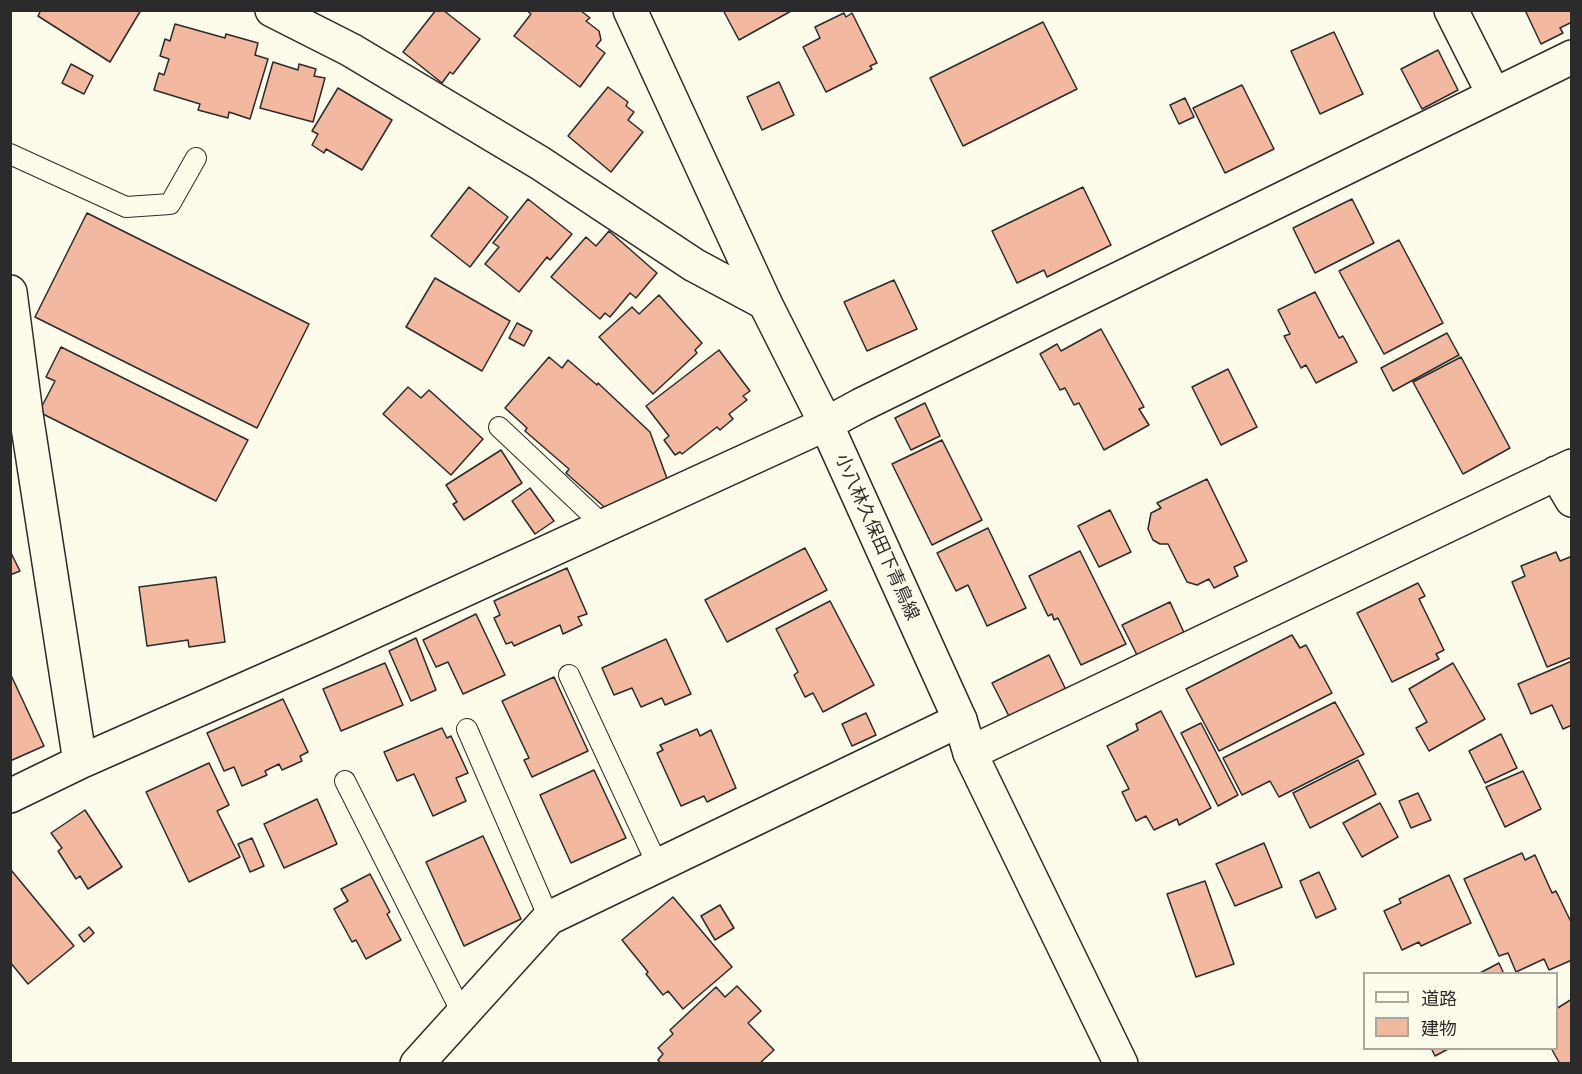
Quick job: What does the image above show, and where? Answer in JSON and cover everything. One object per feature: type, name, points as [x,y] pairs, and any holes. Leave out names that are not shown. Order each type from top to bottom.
[{"type":"street","points":[[272,10],[351,50],[540,163],[694,265],[765,303]]},
{"type":"street","name":"小八林久保田下青鳥線","points":[[630,10],[765,303],[826,424],[960,720],[970,753],[1121,1064]]},
{"type":"street","points":[[1451,10],[1494,95]]},
{"type":"street","points":[[10,796],[80,762],[331,651],[826,424],[1572,57]]},
{"type":"street","points":[[10,292],[26,414],[80,762]]},
{"type":"street","points":[[970,753],[1566,479]]},
{"type":"street","points":[[417,1064],[549,918],[960,720]]},
{"type":"lane","points":[[10,154],[126,207],[170,204],[196,158]]},
{"type":"lane","points":[[499,427],[603,525]]},
{"type":"lane","points":[[569,675],[658,866]]},
{"type":"lane","points":[[467,729],[549,918]]},
{"type":"lane","points":[[345,781],[462,1013]]},
{"type":"building","points":[[41,10],[141,10],[110,62],[38,16]]},
{"type":"building","points":[[436,10],[443,10],[480,39],[453,74],[450,72],[442,83],[403,52]]},
{"type":"building","points":[[526,10],[580,10],[590,18],[586,21],[599,31],[601,40],[596,46],[605,53],[580,87],[514,36],[531,14]]},
{"type":"building","points":[[723,10],[793,10],[739,40]]},
{"type":"building","points":[[1525,10],[1572,10],[1572,22],[1560,28],[1563,33],[1541,44]]},
{"type":"building","points":[[844,13],[846,17],[852,13],[877,63],[870,66],[872,69],[826,92],[803,47],[820,38],[815,27]]},
{"type":"building","points":[[1043,22],[1077,89],[963,146],[930,78]]},
{"type":"building","points":[[175,24],[225,38],[226,34],[258,43],[255,55],[268,59],[250,119],[229,112],[228,118],[198,110],[200,104],[154,90],[159,73],[164,75],[169,59],[160,56],[165,39],[170,41]]},
{"type":"building","points":[[1334,32],[1363,94],[1320,114],[1291,51]]},
{"type":"building","points":[[1438,50],[1458,90],[1422,109],[1401,69]]},
{"type":"building","points":[[273,62],[298,70],[299,64],[316,69],[314,76],[325,78],[313,122],[260,108]]},
{"type":"building","points":[[71,64],[93,76],[84,94],[62,83]]},
{"type":"building","points":[[779,82],[794,115],[762,130],[747,97]]},
{"type":"building","points":[[1242,85],[1274,149],[1225,173],[1193,108]]},
{"type":"building","points":[[608,87],[628,102],[626,106],[634,112],[628,120],[643,132],[611,172],[568,136]]},
{"type":"building","points":[[338,88],[392,120],[362,170],[326,149],[324,153],[312,145],[318,134],[312,131]]},
{"type":"building","points":[[1185,98],[1194,117],[1179,124],[1170,105]]},
{"type":"building","points":[[469,187],[508,217],[470,267],[431,236]]},
{"type":"building","points":[[1083,187],[1111,245],[1047,277],[1044,270],[1017,283],[992,231]]},
{"type":"building","points":[[528,199],[572,234],[550,260],[547,257],[519,292],[485,264],[499,247],[493,243]]},
{"type":"building","points":[[1352,199],[1374,243],[1315,273],[1293,228]]},
{"type":"building","points":[[87,213],[309,324],[257,428],[35,317]]},
{"type":"building","points":[[609,231],[657,273],[636,298],[630,293],[610,317],[605,313],[600,319],[551,277],[586,237],[596,246]]},
{"type":"building","points":[[1399,240],[1443,323],[1384,354],[1339,271]]},
{"type":"building","points":[[435,278],[510,321],[482,371],[406,327]]},
{"type":"building","points":[[894,280],[917,329],[867,351],[844,302]]},
{"type":"building","points":[[1315,292],[1339,338],[1343,336],[1357,362],[1316,383],[1306,365],[1301,368],[1284,336],[1290,334],[1278,310]]},
{"type":"building","points":[[659,295],[702,343],[695,350],[697,353],[653,394],[599,337],[632,307],[639,314]]},
{"type":"building","points":[[517,323],[532,331],[524,346],[509,338]]},
{"type":"building","points":[[1101,329],[1144,407],[1139,409],[1149,425],[1104,450],[1079,403],[1074,405],[1065,388],[1060,390],[1040,354],[1057,344],[1061,351]]},
{"type":"building","points":[[1447,333],[1459,355],[1393,391],[1381,368]]},
{"type":"building","points":[[61,347],[248,440],[216,501],[39,412],[55,381],[46,377]]},
{"type":"building","points":[[719,350],[750,391],[743,396],[747,400],[729,414],[733,419],[720,430],[717,427],[682,454],[680,452],[675,455],[664,440],[669,436],[646,406]]},
{"type":"building","points":[[549,357],[562,368],[568,360],[597,385],[598,383],[650,432],[669,484],[611,513],[566,473],[569,469],[525,431],[527,428],[505,408]]},
{"type":"building","points":[[1461,357],[1510,448],[1463,474],[1413,382]]},
{"type":"building","points":[[1228,369],[1257,427],[1221,445],[1192,387]]},
{"type":"building","points":[[408,387],[421,398],[429,390],[483,439],[451,475],[383,414]]},
{"type":"building","points":[[925,403],[940,436],[911,450],[895,418]]},
{"type":"building","points":[[942,440],[982,520],[932,545],[892,464]]},
{"type":"building","points":[[501,450],[522,483],[464,520],[453,504],[457,502],[446,485]]},
{"type":"building","points":[[1207,479],[1247,561],[1234,567],[1238,576],[1214,588],[1209,579],[1197,585],[1187,582],[1168,544],[1160,544],[1153,540],[1148,529],[1151,513],[1161,508],[1157,503]]},
{"type":"building","points":[[530,488],[554,521],[535,534],[512,501]]},
{"type":"building","points":[[1110,510],[1131,552],[1099,567],[1078,526]]},
{"type":"building","points":[[988,528],[1026,608],[987,626],[968,585],[956,591],[937,553]]},
{"type":"building","points":[[805,548],[827,590],[727,642],[705,600]]},
{"type":"building","points":[[10,551],[20,571],[10,575]]},
{"type":"building","points":[[1080,551],[1126,644],[1081,665],[1058,618],[1054,620],[1052,614],[1048,616],[1029,576]]},
{"type":"building","points":[[1556,552],[1560,561],[1570,557],[1572,561],[1572,657],[1547,667],[1512,582],[1525,576],[1521,566]]},
{"type":"building","points":[[567,568],[587,614],[578,617],[582,625],[563,634],[560,625],[514,646],[512,642],[506,644],[494,618],[500,615],[494,601]]},
{"type":"building","points":[[216,577],[225,642],[189,647],[188,640],[147,646],[139,587]]},
{"type":"building","points":[[1418,583],[1425,596],[1419,599],[1444,650],[1436,654],[1439,659],[1392,682],[1357,613]]},
{"type":"building","points":[[830,601],[874,685],[823,712],[813,693],[805,697],[794,675],[798,672],[776,629]]},
{"type":"building","points":[[1170,602],[1186,637],[1139,659],[1122,625]]},
{"type":"building","points":[[476,614],[505,675],[463,694],[448,662],[436,667],[423,640]]},
{"type":"building","points":[[1292,635],[1300,648],[1306,645],[1332,693],[1219,751],[1186,689]]},
{"type":"building","points":[[416,638],[436,690],[411,701],[389,651]]},
{"type":"building","points":[[666,639],[691,694],[665,705],[662,698],[641,707],[632,688],[614,695],[602,668]]},
{"type":"building","points":[[1049,655],[1068,694],[1012,722],[992,683]]},
{"type":"building","points":[[1572,661],[1572,725],[1563,729],[1552,705],[1531,714],[1518,684]]},
{"type":"building","points":[[385,663],[403,705],[341,731],[323,689]]},
{"type":"building","points":[[1453,663],[1485,719],[1429,751],[1416,728],[1427,722],[1409,689]]},
{"type":"building","points":[[10,673],[44,746],[10,761]]},
{"type":"building","points":[[554,677],[588,751],[532,777],[524,760],[529,758],[502,701]]},
{"type":"building","points":[[283,699],[308,752],[300,756],[302,761],[282,770],[279,764],[265,771],[267,775],[242,786],[234,767],[224,771],[207,733]]},
{"type":"building","points":[[1335,702],[1364,754],[1279,797],[1270,781],[1242,795],[1223,758]]},
{"type":"building","points":[[1161,711],[1211,808],[1179,825],[1177,819],[1154,830],[1146,816],[1136,821],[1122,792],[1129,789],[1107,746],[1138,730],[1136,724]]},
{"type":"building","points":[[866,713],[876,735],[852,746],[842,724]]},
{"type":"building","points":[[1201,723],[1238,795],[1218,806],[1181,733]]},
{"type":"building","points":[[442,728],[447,738],[451,736],[468,773],[456,778],[466,801],[433,816],[414,774],[397,781],[384,752]]},
{"type":"building","points":[[697,729],[700,736],[711,730],[736,788],[707,802],[704,796],[681,806],[657,753],[663,750],[660,745]]},
{"type":"building","points":[[1501,734],[1517,768],[1485,783],[1469,751]]},
{"type":"building","points":[[1358,760],[1376,794],[1310,828],[1293,793]]},
{"type":"building","points":[[209,763],[229,805],[217,811],[240,857],[189,882],[146,792]]},
{"type":"building","points":[[594,770],[626,838],[571,863],[540,795]]},
{"type":"building","points":[[1523,771],[1541,809],[1505,827],[1486,787]]},
{"type":"building","points":[[1418,793],[1431,820],[1411,828],[1399,801]]},
{"type":"building","points":[[317,799],[337,844],[284,868],[264,824]]},
{"type":"building","points":[[1380,803],[1398,837],[1362,857],[1343,823]]},
{"type":"building","points":[[85,810],[122,867],[88,889],[80,876],[76,879],[58,851],[62,848],[51,833]]},
{"type":"building","points":[[483,836],[521,919],[464,946],[426,862]]},
{"type":"building","points":[[252,838],[264,866],[250,872],[238,844]]},
{"type":"building","points":[[1264,843],[1282,887],[1235,906],[1216,864]]},
{"type":"building","points":[[1522,853],[1525,860],[1535,855],[1552,893],[1556,891],[1572,924],[1572,960],[1549,970],[1544,959],[1516,972],[1508,953],[1499,956],[1464,879]]},
{"type":"building","points":[[11,870],[74,946],[28,984],[10,962]]},
{"type":"building","points":[[1319,872],[1336,909],[1316,918],[1300,881]]},
{"type":"building","points":[[370,874],[390,912],[387,914],[401,940],[366,959],[356,940],[352,942],[334,909],[348,901],[341,889]]},
{"type":"building","points":[[1449,875],[1471,923],[1421,946],[1419,942],[1402,950],[1384,911],[1401,903],[1399,899]]},
{"type":"building","points":[[1205,881],[1234,964],[1196,977],[1167,894]]},
{"type":"building","points":[[673,897],[732,967],[683,1009],[668,991],[663,995],[622,940]]},
{"type":"building","points":[[720,905],[734,928],[715,940],[701,916]]},
{"type":"building","points":[[89,927],[94,933],[84,942],[79,935]]},
{"type":"building","points":[[1499,963],[1503,972],[1482,972]]},
{"type":"building","points":[[737,986],[761,1011],[748,1023],[774,1050],[759,1064],[661,1064],[658,1060],[663,1054],[658,1048],[673,1034],[670,1030],[716,987],[725,997]]},
{"type":"building","points":[[1572,999],[1572,1064],[1560,1064],[1552,1050],[1558,1050],[1558,1008]]},
{"type":"building","points":[[1432,1050],[1446,1050],[1435,1056]]}]
